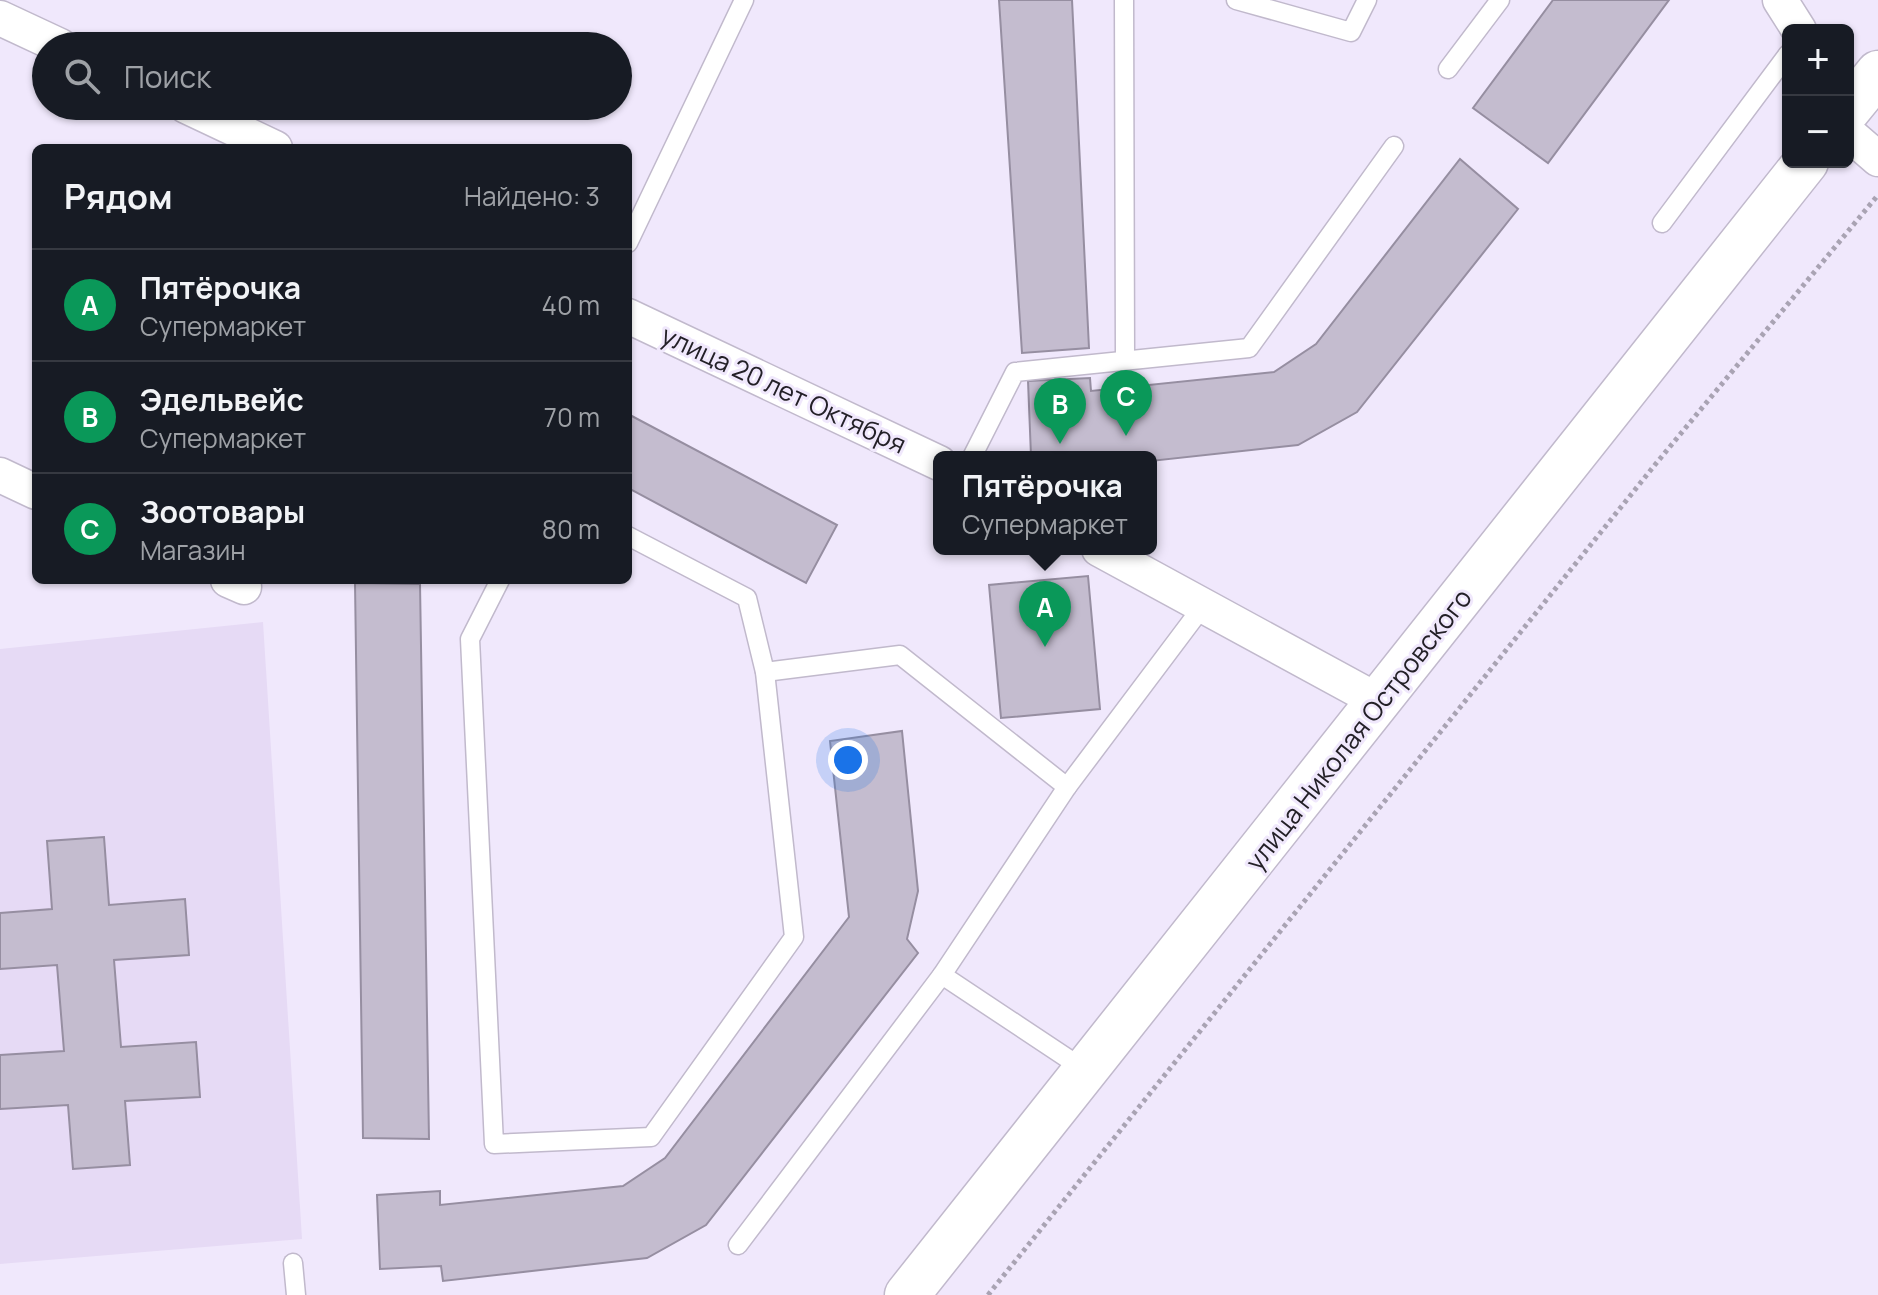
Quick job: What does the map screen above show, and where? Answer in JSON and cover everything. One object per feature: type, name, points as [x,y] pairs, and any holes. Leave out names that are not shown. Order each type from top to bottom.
[{"type":"main road","points":[[1854,103],[1878,73]]},
{"type":"main road","name":"улица Николая Островского","points":[[918,1291],[1086,1070],[1801,168]]},
{"type":"street","points":[[1780,0],[1795,24]]},
{"type":"street","points":[[0,18],[32,33]]},
{"type":"street","points":[[216,120],[267,144]]},
{"type":"street","points":[[1854,138],[1878,159]]},
{"type":"street","name":"улица 20 лет Октября","points":[[632,318],[933,460]]},
{"type":"street","points":[[0,475],[32,490]]},
{"type":"street","points":[[1110,555],[1380,702]]},
{"type":"lane","points":[[632,235],[744,0]]},
{"type":"lane","points":[[1124,0],[1125,360]]},
{"type":"lane","points":[[1236,0],[1351,32],[1367,0]]},
{"type":"lane","points":[[1448,69],[1500,0]]},
{"type":"lane","points":[[1662,223],[1782,62]]},
{"type":"lane","points":[[975,451],[1015,372],[1249,348],[1394,146]]},
{"type":"lane","points":[[498,584],[470,639],[494,1144],[651,1137],[794,937],[765,672],[747,598],[632,538]]},
{"type":"lane","points":[[738,1245],[942,975],[1067,787],[1203,606]]},
{"type":"lane","points":[[765,672],[900,655],[1067,787]]},
{"type":"lane","points":[[942,975],[1086,1070]]},
{"type":"lane","points":[[293,1263],[296,1295]]},
{"type":"path","points":[[988,1295],[1654,466],[1878,195]]},
{"type":"shaded area","points":[[263,622],[302,1239],[0,1264],[0,649]]},
{"type":"building","points":[[999,0],[1072,0],[1089,348],[1022,353]]},
{"type":"building","points":[[1553,0],[1669,0],[1548,163],[1473,108]]},
{"type":"building","points":[[1460,159],[1518,209],[1357,412],[1298,445],[1157,460],[1157,451],[1031,451],[1028,381],[1090,378],[1091,391],[1274,372],[1316,344]]},
{"type":"building","points":[[632,416],[837,525],[806,583],[632,490]]},
{"type":"building","points":[[1088,576],[1100,709],[1001,718],[989,585]]},
{"type":"building","points":[[355,584],[420,584],[429,1139],[363,1138]]},
{"type":"building","points":[[902,731],[918,891],[907,939],[918,953],[706,1225],[647,1258],[443,1281],[441,1266],[380,1269],[377,1195],[440,1191],[440,1205],[623,1186],[665,1158],[849,917],[830,741]]},
{"type":"building","points":[[104,837],[109,905],[185,899],[189,955],[114,960],[121,1047],[196,1042],[200,1097],[125,1101],[130,1165],[73,1169],[68,1105],[0,1109],[0,1055],[64,1051],[57,965],[0,969],[0,913],[52,909],[47,841]]},
{"type":"place","name":"Зоотовары","points":[[1126,436]]},
{"type":"place","name":"Эдельвейс","points":[[1060,444]]},
{"type":"place","name":"Пятёрочка","points":[[1045,647]]}]
